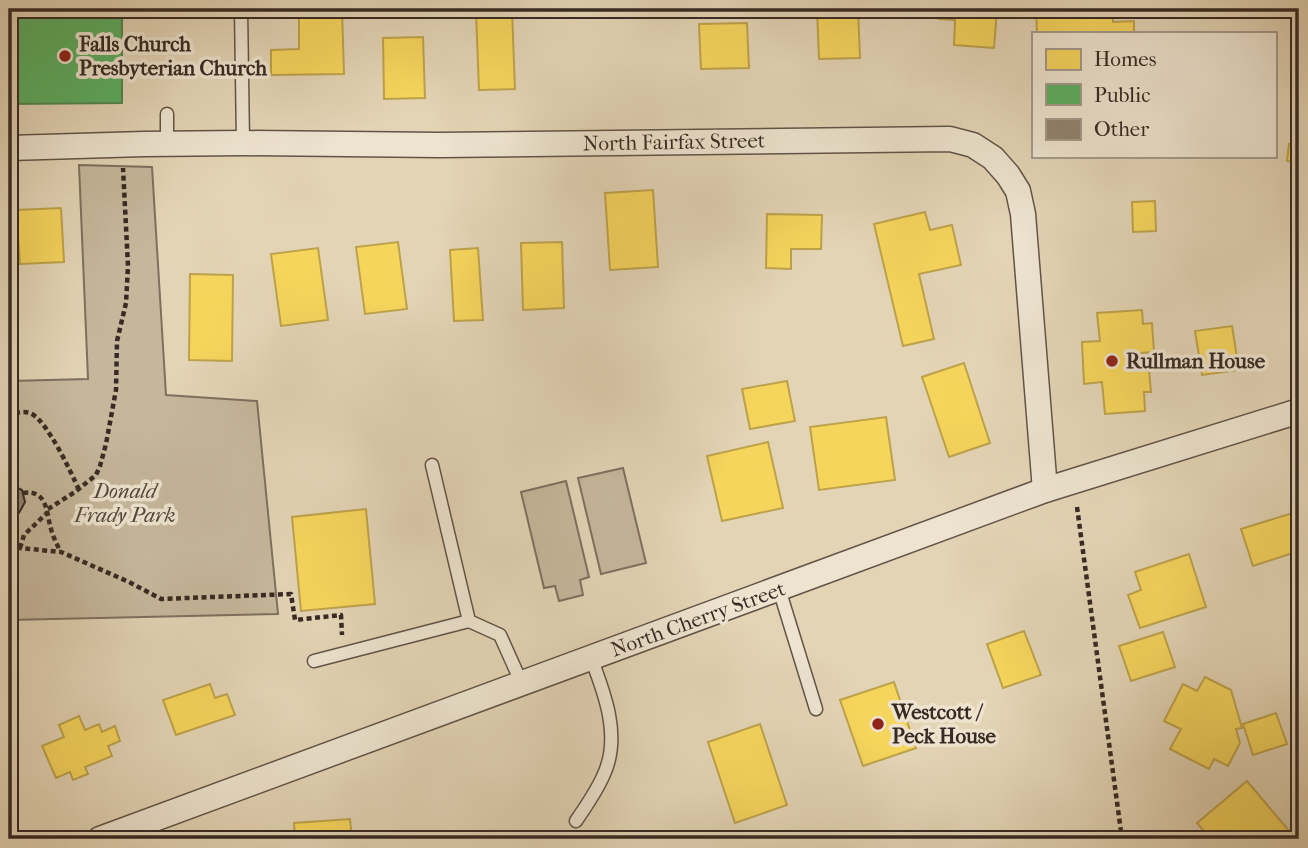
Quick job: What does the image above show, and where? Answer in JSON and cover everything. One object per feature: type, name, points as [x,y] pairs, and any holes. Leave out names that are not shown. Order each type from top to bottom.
[{"type":"street","name":"North Fairfax Street","points":[[9,148],[243,143],[439,145],[950,139],[973,145],[993,158],[1008,175],[1018,191],[1023,215],[1045,491]]},
{"type":"street","name":"North Cherry Street","points":[[100,839],[1045,491],[1299,411]]},
{"type":"lane","points":[[241,9],[243,143]]},
{"type":"lane","points":[[167,114],[167,144]]},
{"type":"lane","points":[[432,465],[468,621]]},
{"type":"lane","points":[[779,589],[816,709]]},
{"type":"lane","points":[[314,661],[468,621],[500,635],[522,684]]},
{"type":"lane","points":[[576,821],[596,792],[606,772],[610,754],[608,713],[591,658]]},
{"type":"path","points":[[20,548],[24,536],[48,511],[79,490],[96,475],[100,466],[116,390],[117,341],[126,303],[128,266],[123,165]]},
{"type":"path","points":[[15,413],[27,412],[42,424],[63,457],[79,490]]},
{"type":"path","points":[[23,493],[35,494],[46,503],[52,534],[61,552]]},
{"type":"path","points":[[1076,497],[1122,839]]},
{"type":"path","points":[[9,544],[20,548],[61,552],[161,599],[291,594],[295,620],[341,615],[344,653]]},
{"type":"green space","name":"Donald Frady Park","points":[[79,165],[152,167],[166,395],[257,401],[278,614],[9,620],[9,381],[88,379]]},
{"type":"green space","points":[[623,468],[646,563],[601,574],[578,478]]},
{"type":"green space","points":[[566,481],[589,577],[580,580],[583,595],[559,601],[555,586],[544,588],[521,492]]},
{"type":"building: Homes","points":[[299,9],[342,9],[344,74],[271,75],[271,50],[299,49]]},
{"type":"building: Homes","points":[[817,9],[858,9],[860,58],[819,59]]},
{"type":"building: Homes","points":[[940,9],[997,9],[994,48],[954,45],[955,20],[939,19]]},
{"type":"building: Homes","points":[[1036,9],[1113,11],[1113,22],[1134,21],[1134,32],[1037,32]]},
{"type":"building: Homes","points":[[512,10],[515,89],[479,90],[476,12]]},
{"type":"building: Homes","points":[[747,23],[749,68],[701,69],[699,24]]},
{"type":"building: Homes","points":[[423,37],[425,98],[384,99],[383,38]]},
{"type":"building: Homes","points":[[1289,144],[1299,146],[1299,163],[1287,161]]},
{"type":"building: Homes","points":[[653,190],[658,267],[610,270],[605,193]]},
{"type":"building: Homes","points":[[1155,201],[1156,231],[1133,232],[1132,202]]},
{"type":"building: Homes","points":[[61,208],[64,262],[20,264],[16,210]]},
{"type":"building: Homes","points":[[925,212],[930,230],[952,225],[961,265],[919,274],[934,339],[903,346],[874,224]]},
{"type":"building: Homes","points":[[767,214],[822,215],[821,249],[791,249],[791,269],[766,268]]},
{"type":"building: Homes","points":[[398,242],[407,309],[365,314],[356,247]]},
{"type":"building: Homes","points":[[562,242],[564,308],[523,310],[521,243]]},
{"type":"building: Homes","points":[[318,248],[328,320],[281,326],[271,254]]},
{"type":"building: Homes","points":[[478,248],[483,320],[454,321],[450,250]]},
{"type":"building: Homes","points":[[190,274],[233,275],[232,361],[189,360]]},
{"type":"building: Homes","name":"Rullman House","points":[[1142,310],[1143,324],[1152,323],[1154,352],[1141,353],[1142,370],[1149,370],[1151,392],[1144,392],[1145,411],[1105,414],[1102,382],[1084,384],[1082,342],[1100,341],[1097,313]]},
{"type":"building: Homes","points":[[1232,326],[1239,370],[1202,375],[1195,331]]},
{"type":"building: Homes","points":[[964,363],[990,443],[949,457],[922,377]]},
{"type":"building: Homes","points":[[787,381],[795,421],[750,429],[742,389]]},
{"type":"building: Homes","points":[[886,417],[895,480],[819,490],[810,427]]},
{"type":"building: Homes","points":[[768,442],[783,508],[722,521],[707,456]]},
{"type":"building: Homes","points":[[366,509],[375,604],[301,611],[292,517]]},
{"type":"building: Homes","points":[[1296,512],[1299,523],[1299,551],[1253,566],[1241,529]]},
{"type":"building: Homes","points":[[1189,554],[1206,607],[1140,628],[1128,595],[1141,590],[1135,572]]},
{"type":"building: Homes","points":[[1024,631],[1041,675],[1003,688],[987,644]]},
{"type":"building: Homes","points":[[1163,632],[1175,667],[1131,681],[1119,646]]},
{"type":"building: Homes","points":[[1205,677],[1231,690],[1242,728],[1236,729],[1240,743],[1228,766],[1214,759],[1209,769],[1170,749],[1181,729],[1164,721],[1183,684],[1197,691]]},
{"type":"building: Homes","name":"Westcott / Peck House","points":[[894,682],[916,748],[863,766],[840,700]]},
{"type":"building: Homes","points":[[210,684],[215,698],[227,694],[235,715],[176,735],[163,700]]},
{"type":"building: Homes","points":[[1276,713],[1287,744],[1253,755],[1243,724]]},
{"type":"building: Homes","points":[[79,716],[85,730],[99,724],[102,732],[115,726],[120,741],[108,746],[112,756],[85,767],[88,774],[73,780],[70,772],[56,778],[42,746],[64,737],[59,725]]},
{"type":"building: Homes","points":[[760,724],[787,805],[735,823],[708,742]]},
{"type":"building: Homes","points":[[1247,781],[1296,839],[1211,839],[1197,823]]},
{"type":"building: Homes","points":[[350,819],[352,839],[295,839],[294,823]]},
{"type":"building: Public","name":"Falls Church Presbyterian Church","points":[[9,9],[122,9],[122,103],[9,104]]},
{"type":"building: Other","points":[[9,484],[22,490],[25,502],[19,513],[9,516]]},
{"type":"place","name":"Falls Church Presbyterian Church","points":[[65,56]]},
{"type":"place","name":"Rullman House","points":[[1112,361]]},
{"type":"place","name":"Westcott / Peck House","points":[[878,724]]}]
